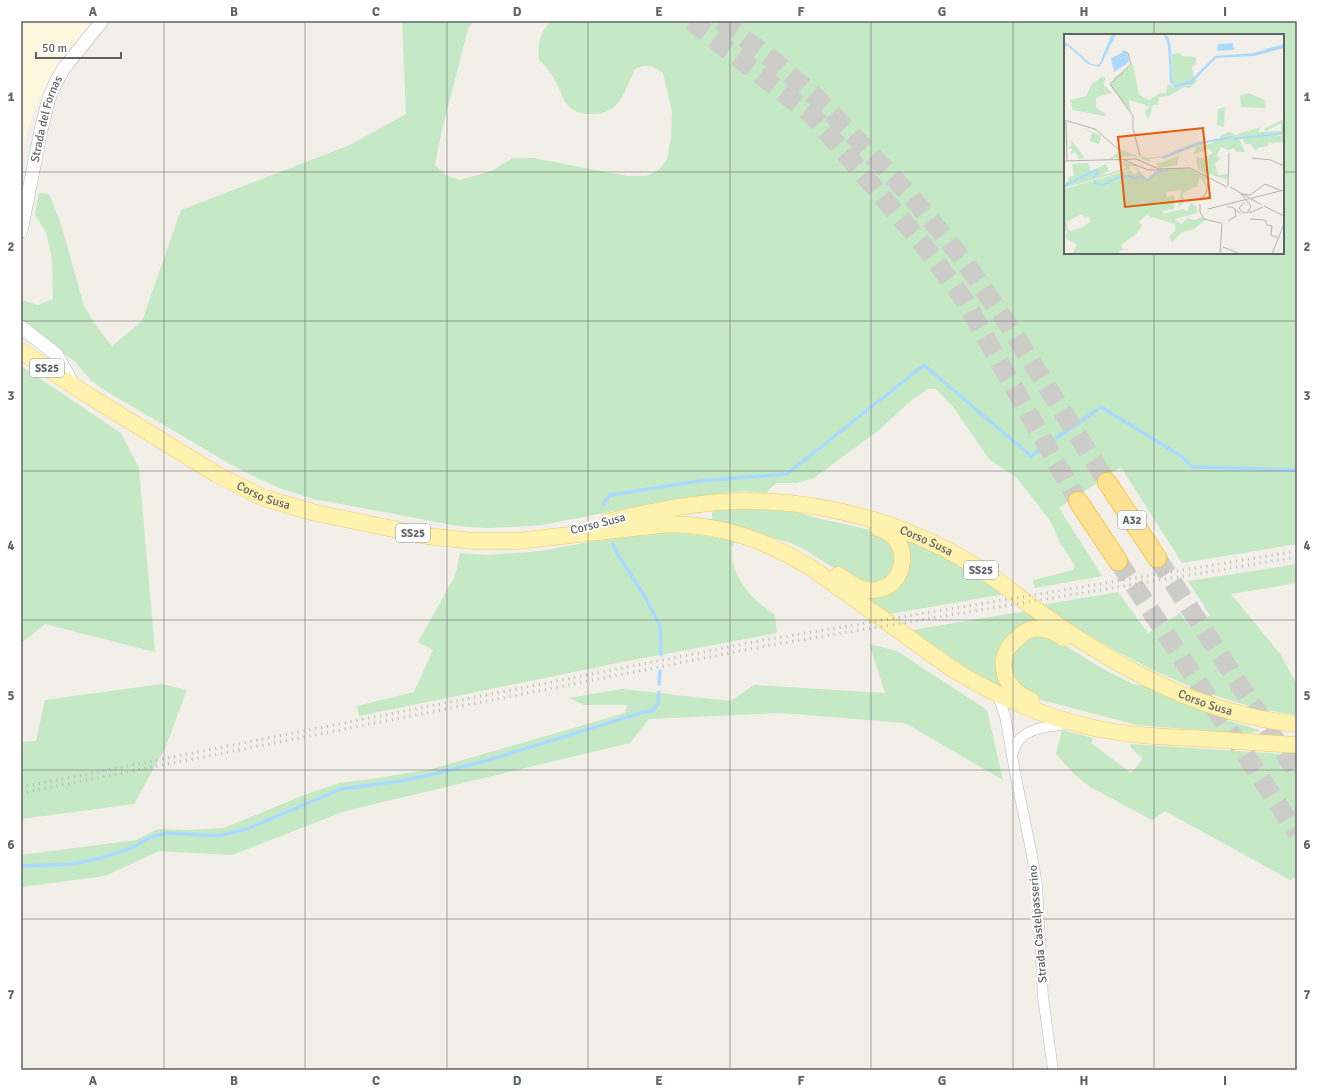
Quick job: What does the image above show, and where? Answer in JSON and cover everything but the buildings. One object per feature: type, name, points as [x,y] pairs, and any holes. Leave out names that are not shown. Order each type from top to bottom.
[{"type":"highway","name":"A32","points":[[1107,482],[1157,558]]},
{"type":"highway","name":"A32","points":[[1078,501],[1118,561]]},
{"type":"main road","name":"Corso Susa","points":[[21,351],[74,386],[216,474],[242,488],[276,502],[316,513],[382,527],[452,539],[494,542],[669,524],[712,528],[730,532],[770,546],[813,569],[951,668],[997,694],[1024,706],[1076,724],[1099,729],[1162,737],[1297,745]]},
{"type":"main road","name":"Corso Susa","points":[[541,538],[638,514],[723,502],[750,501],[807,505],[858,515],[886,523],[912,533],[970,562],[1068,632],[1098,651],[1133,671],[1174,691],[1232,712],[1260,719],[1297,724]]},
{"type":"main road","points":[[770,546],[792,549],[803,553],[861,589],[870,591],[879,590],[889,585],[896,578],[900,570],[902,553],[897,540],[891,534],[883,530],[828,516],[807,505]]},
{"type":"main road","points":[[1076,724],[1061,710],[1026,698],[1010,686],[1004,672],[1004,663],[1006,654],[1015,639],[1032,629],[1056,633],[1105,665],[1133,671]]},
{"type":"street","name":"Strada del Fornas","points":[[21,231],[41,130],[49,98],[64,68],[102,21]]},
{"type":"street","points":[[21,327],[56,354],[74,386]]},
{"type":"street","name":"Strada Castelpasserino","points":[[997,694],[1005,716],[1019,797],[1034,868],[1043,996],[1053,1070]]},
{"type":"street","points":[[1012,755],[1019,741],[1025,734],[1051,726],[1076,724]]},
{"type":"shaded area","points":[[21,21],[94,21],[48,84],[33,114],[25,140],[21,169]]},
{"type":"green space","points":[[402,21],[473,21],[468,29],[442,130],[435,165],[446,175],[460,180],[491,171],[513,158],[533,158],[627,176],[646,176],[659,170],[667,159],[671,138],[672,112],[663,73],[649,66],[643,66],[635,69],[624,94],[614,107],[599,114],[577,112],[571,109],[566,103],[554,78],[539,60],[540,39],[544,30],[551,21],[1297,21],[1297,544],[1182,563],[1121,467],[1059,508],[1102,576],[1035,588],[1033,580],[1073,570],[1075,566],[1060,543],[1051,522],[1017,478],[989,459],[953,407],[936,389],[928,389],[913,399],[879,430],[814,478],[797,483],[776,483],[766,493],[745,491],[671,500],[542,525],[487,528],[458,526],[314,499],[282,489],[257,478],[230,464],[101,388],[91,380],[74,361],[21,323],[21,300],[38,305],[53,299],[52,259],[46,232],[35,215],[39,193],[49,194],[61,224],[84,306],[94,323],[112,346],[142,321],[181,210],[350,145],[406,114]]},
{"type":"green space","points":[[21,366],[121,433],[139,468],[155,652],[45,624],[21,643]]},
{"type":"green space","points":[[734,508],[792,511],[879,532],[894,545],[895,573],[874,587],[849,578],[807,551],[791,543],[712,521],[712,513],[715,509]]},
{"type":"green space","points":[[664,532],[699,535],[734,541],[732,552],[736,572],[752,596],[775,615],[777,633],[622,662],[359,716],[357,706],[414,692],[433,650],[418,642],[455,576],[460,553],[486,555],[541,551],[595,541]]},
{"type":"green space","points":[[897,534],[959,563],[1005,594],[890,614],[863,595],[897,586]]},
{"type":"green space","points":[[1297,564],[1297,583],[1231,594],[1281,655],[1297,685],[1297,715],[1262,709],[1228,700],[1163,675],[1101,642],[1041,605],[1118,592],[1148,633],[1180,613],[1191,628],[1210,615],[1188,581]]},
{"type":"green space","points":[[1026,611],[1048,626],[1008,641],[1008,691],[965,667],[913,630]]},
{"type":"green space","points":[[1038,636],[1051,637],[1103,669],[1133,684],[1150,687],[1180,702],[1214,716],[1259,731],[1244,734],[1137,725],[1038,699],[1013,681],[1010,659],[1016,648],[1026,640]]},
{"type":"green space","points":[[869,644],[897,651],[987,710],[1003,780],[905,723],[781,713],[649,719],[630,743],[345,811],[232,855],[159,851],[105,876],[21,887],[21,855],[136,840],[158,829],[187,830],[224,828],[304,795],[339,783],[432,769],[625,713],[627,705],[584,705],[569,698],[622,689],[730,701],[754,685],[885,693]]},
{"type":"green space","points":[[162,684],[187,690],[166,746],[134,804],[21,819],[21,742],[36,741],[45,700]]},
{"type":"green space","points":[[1062,730],[1093,738],[1091,743],[1131,773],[1143,759],[1130,747],[1131,744],[1297,755],[1297,877],[1290,880],[1165,811],[1152,820],[1092,788],[1075,775],[1056,754]]},
{"type":"waterway","points":[[603,504],[610,495],[699,481],[787,474],[924,365],[1031,456],[1101,407],[1181,456],[1192,467],[1297,470]]},
{"type":"waterway","points":[[613,544],[617,553],[645,597],[660,626],[661,655]]},
{"type":"waterway","points":[[659,684],[660,671]]},
{"type":"waterway","points":[[21,866],[73,864],[101,858],[132,848],[151,837],[168,833],[218,836],[247,829],[341,789],[400,781],[482,762],[644,712],[652,711],[658,704],[659,692]]},
{"type":"tunnel","points":[[691,21],[813,116],[922,243],[965,301],[1078,501]]},
{"type":"tunnel","points":[[721,21],[774,61],[819,100],[910,195],[962,258],[1009,326],[1107,482]]},
{"type":"tunnel","points":[[1157,558],[1297,773]]},
{"type":"tunnel","points":[[1118,561],[1297,833]]},
{"type":"railway","points":[[21,787],[764,640],[1297,551]]},
{"type":"railway","points":[[21,793],[765,646],[1297,557]]}]
